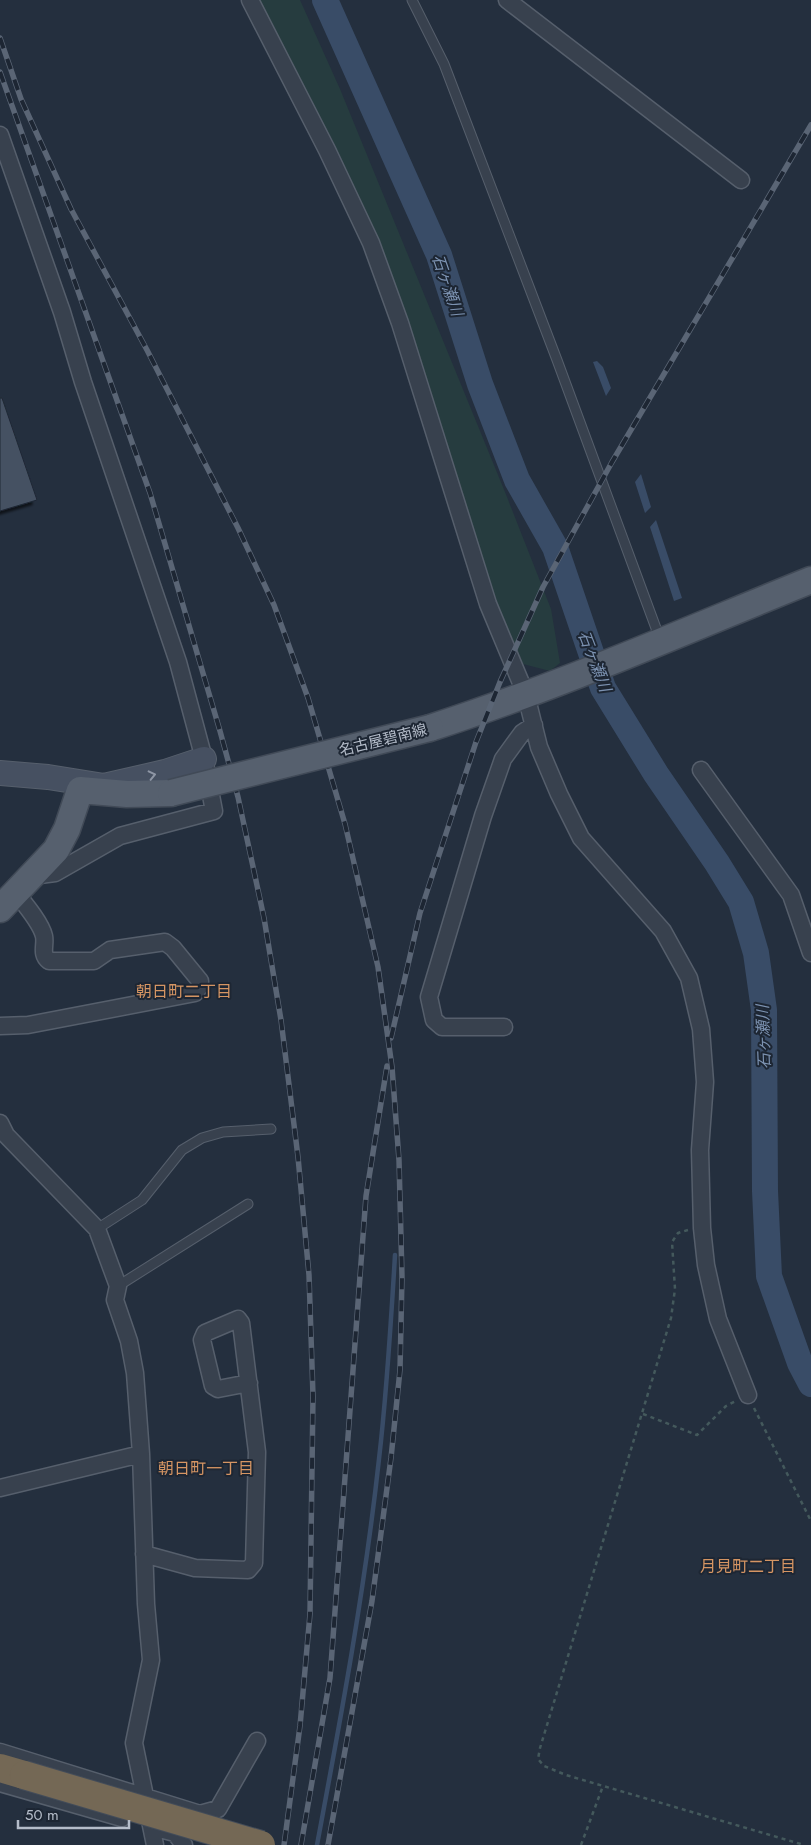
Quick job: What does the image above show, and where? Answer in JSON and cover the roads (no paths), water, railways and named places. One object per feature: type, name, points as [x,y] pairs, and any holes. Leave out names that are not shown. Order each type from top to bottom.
[{"type":"highway","points":[[8,1775],[261,1845]]},
{"type":"main road","name":"名古屋碧南線","points":[[80,790],[127,794],[171,794],[430,728],[526,696],[811,580]]},
{"type":"main road","points":[[16,893],[56,850],[67,829],[80,790]]},
{"type":"street","points":[[250,0],[371,244],[400,323],[488,604],[526,696],[539,746],[581,838],[663,931],[689,978],[701,1029],[705,1082],[700,1150],[702,1228],[706,1265],[718,1319],[748,1395]]},
{"type":"street","points":[[515,2],[741,180]]},
{"type":"street","points":[[0,135],[62,312],[83,382],[178,662],[204,759],[214,810],[120,836],[16,893],[29,909],[44,935],[43,952],[45,958],[49,961],[94,961],[110,950],[165,942],[173,948],[200,981],[200,986],[195,993],[28,1025],[0,1026]]},
{"type":"street","points":[[504,1027],[442,1027],[434,1020],[430,997],[483,816],[504,759],[522,732],[534,726]]},
{"type":"street","points":[[0,773],[48,777],[104,786],[165,772],[204,759]]},
{"type":"street","points":[[701,770],[792,895],[811,952]]},
{"type":"street","points":[[0,781],[54,790],[80,790]]},
{"type":"street","points":[[0,1123],[6,1135],[97,1229],[118,1286],[115,1300],[129,1341],[135,1373],[141,1454],[146,1604],[151,1660],[134,1743],[155,1845]]},
{"type":"street","points":[[144,1554],[195,1568],[248,1570],[252,1568],[254,1563],[257,1452],[249,1383]]},
{"type":"street","points":[[0,1488],[141,1454]]},
{"type":"street","points":[[0,1752],[200,1814],[218,1808],[256,1741]]},
{"type":"street","points":[[8,1775],[150,1826],[175,1833],[184,1845]]},
{"type":"lane","points":[[412,0],[444,64],[557,360],[656,644]]},
{"type":"lane","points":[[97,1229],[142,1200],[182,1150],[202,1138],[223,1132],[271,1129]]},
{"type":"lane","points":[[118,1286],[248,1204]]},
{"type":"water","points":[[597,361],[603,367],[611,388],[606,396],[593,362]]},
{"type":"water","points":[[641,474],[651,507],[645,513],[635,482]]},
{"type":"water","points":[[656,520],[682,598],[674,601],[650,527]]},
{"type":"waterway","name":"石ヶ瀬川","points":[[325,0],[439,255],[480,384],[517,480],[555,547],[603,688],[656,774],[717,863],[741,902],[756,953],[764,1010],[765,1191],[769,1276],[800,1363],[811,1384]]},
{"type":"waterway","points":[[317,1845],[352,1652],[367,1556],[387,1382],[395,1255]]},
{"type":"railway","points":[[0,38],[21,99],[71,209],[147,350],[238,528],[274,605],[308,698],[345,824],[378,967],[392,1067],[399,1160],[402,1277],[400,1370],[391,1458],[372,1601],[328,1845]]},
{"type":"railway","points":[[0,72],[150,493],[238,797],[264,918],[281,1020],[298,1157],[309,1275],[313,1396],[310,1614],[300,1726],[284,1845]]},
{"type":"railway","points":[[391,1038],[420,913],[476,742],[500,682],[543,587],[612,462],[811,125]]},
{"type":"railway","points":[[301,1845],[330,1678],[366,1196],[387,1066]]},
{"type":"district","name":"朝日町二丁目","points":[[184,991]]},
{"type":"district","name":"朝日町一丁目","points":[[206,1468]]},
{"type":"district","name":"月見町二丁目","points":[[748,1566]]}]
